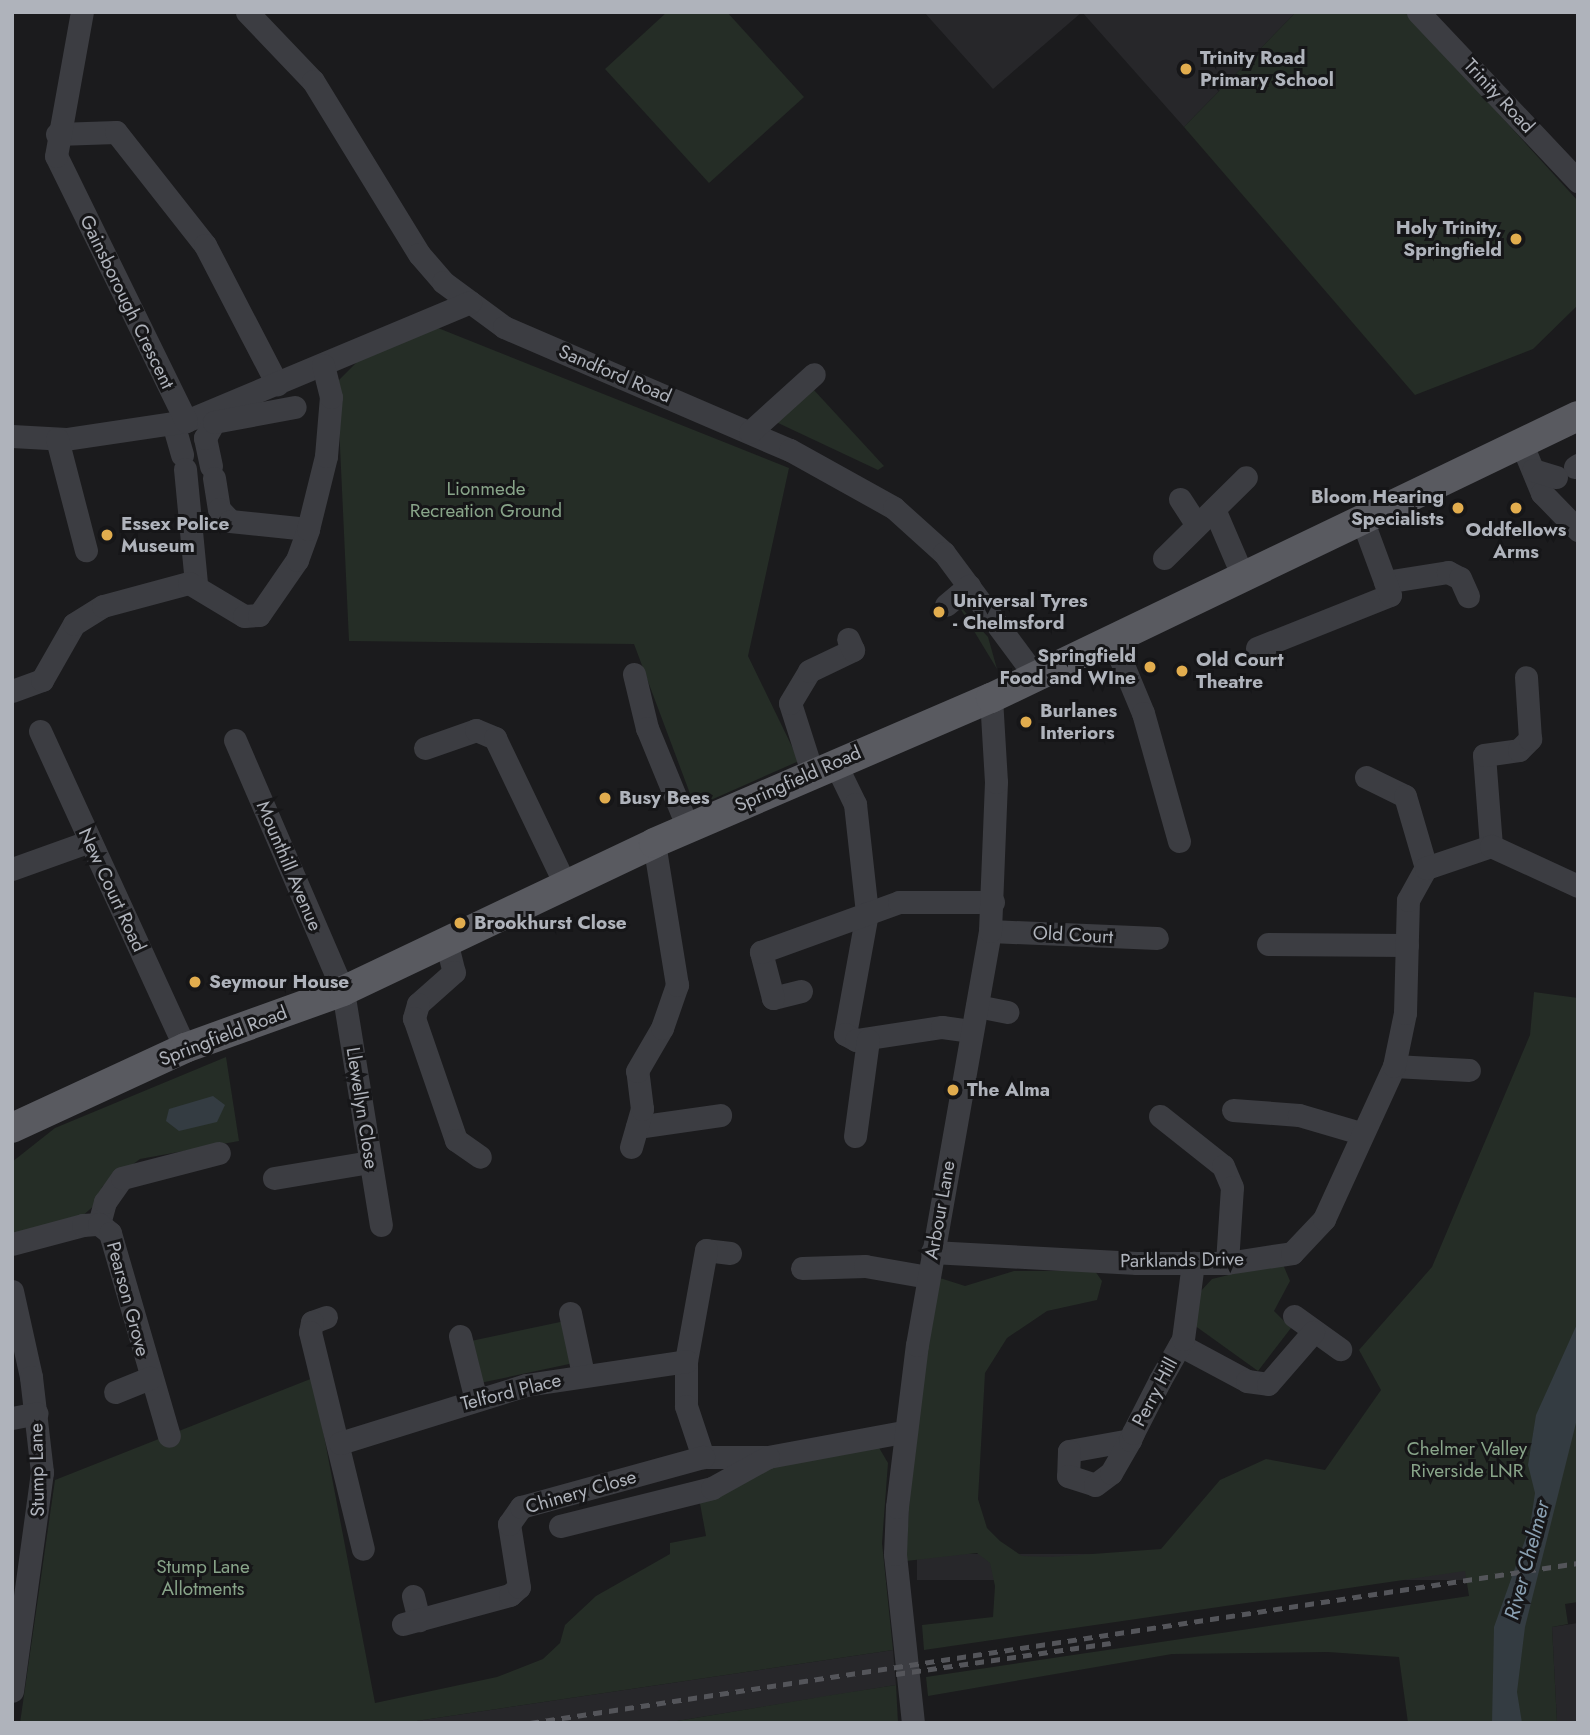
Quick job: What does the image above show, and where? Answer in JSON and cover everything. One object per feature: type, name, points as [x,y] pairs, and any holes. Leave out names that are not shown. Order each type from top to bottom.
[{"type":"main road","name":"Springfield Road","points":[[12,1128],[185,1048],[217,1030],[254,1015],[343,991],[654,843],[823,767],[991,698],[1363,522],[1528,458],[1577,419]]},
{"type":"street","name":"Gainsborough Crescent","points":[[82,12],[57,134],[56,156],[180,422],[197,584]]},
{"type":"street","name":"Sandford Road","points":[[247,12],[313,81],[419,254],[470,302],[504,327],[848,477],[894,508],[969,586],[1036,677]]},
{"type":"street","name":"Trinity Road","points":[[1431,17],[1578,181]]},
{"type":"street","points":[[57,134],[116,132],[205,245],[277,384]]},
{"type":"street","points":[[12,436],[57,439],[180,422],[470,302]]},
{"type":"street","points":[[12,691],[42,680],[84,615],[197,584],[244,616],[259,615],[297,560],[308,529],[327,444],[331,397],[323,365]]},
{"type":"street","points":[[750,432],[814,374]]},
{"type":"street","points":[[295,407],[214,422],[205,438],[219,509],[230,521],[308,529]]},
{"type":"street","points":[[57,439],[86,550]]},
{"type":"street","points":[[1528,458],[1570,470]]},
{"type":"street","points":[[1528,458],[1542,493],[1578,530]]},
{"type":"street","points":[[1164,558],[1246,477]]},
{"type":"street","points":[[1180,499],[1197,525]]},
{"type":"street","points":[[1214,509],[1244,579]]},
{"type":"street","points":[[1257,648],[1390,594],[1363,522]]},
{"type":"street","points":[[1385,582],[1448,572],[1460,578],[1468,596]]},
{"type":"street","points":[[946,605],[969,586]]},
{"type":"street","points":[[848,639],[853,650],[809,671],[790,703],[823,767],[855,804],[867,913],[843,1028],[850,1038],[868,1040],[909,1030],[972,1031]]},
{"type":"street","points":[[1113,641],[1143,713],[1179,841]]},
{"type":"street","points":[[634,674],[647,728],[688,828]]},
{"type":"street","points":[[1491,846],[1484,755],[1519,750],[1530,739],[1527,677]]},
{"type":"street","name":"Arbour Lane","points":[[912,1718],[906,1626],[895,1554],[903,1432],[932,1252],[990,931],[993,902],[991,698]]},
{"type":"street","points":[[425,748],[476,730],[495,738],[565,884]]},
{"type":"street","name":"New Court Road","points":[[40,731],[185,1048]]},
{"type":"street","name":"Mounthill Avenue","points":[[235,740],[343,991]]},
{"type":"street","points":[[1366,777],[1405,796],[1426,868],[1491,846],[1578,886]]},
{"type":"street","points":[[12,869],[90,841]]},
{"type":"street","points":[[654,843],[677,985],[662,1028],[637,1071],[642,1109],[634,1137],[684,1119],[720,1115]]},
{"type":"street","name":"Parklands Drive","points":[[932,1252],[1054,1249],[1192,1263],[1227,1263],[1292,1253],[1324,1219],[1360,1133],[1394,1066],[1405,1013],[1408,900],[1426,868]]},
{"type":"street","points":[[801,991],[773,998],[761,952],[899,902],[993,902]]},
{"type":"street","name":"Old Court","points":[[990,931],[1157,938]]},
{"type":"street","points":[[446,941],[454,972],[418,1003],[414,1018],[456,1140],[480,1157]]},
{"type":"street","points":[[1269,944],[1406,945]]},
{"type":"street","name":"Llewellyn Close","points":[[343,991],[381,1226]]},
{"type":"street","points":[[977,1006],[1007,1012]]},
{"type":"street","points":[[855,1136],[868,1040]]},
{"type":"street","points":[[1394,1066],[1469,1070]]},
{"type":"street","points":[[1233,1110],[1299,1115],[1360,1133]]},
{"type":"street","points":[[1160,1116],[1223,1166],[1233,1187],[1236,1207],[1227,1263]]},
{"type":"street","name":"Pearson Grove","points":[[99,1224],[105,1202],[122,1178],[219,1153]]},
{"type":"street","points":[[274,1178],[370,1162]]},
{"type":"street","name":"Pearson Grove","points":[[12,1244],[99,1224]]},
{"type":"street","name":"Pearson Grove","points":[[99,1224],[110,1233],[169,1436]]},
{"type":"street","points":[[730,1253],[706,1250],[687,1361],[686,1406],[703,1457],[768,1457],[903,1432]]},
{"type":"street","name":"Perry Hill","points":[[1130,1440],[1180,1345],[1192,1263]]},
{"type":"street","points":[[802,1268],[865,1266],[928,1277]]},
{"type":"street","name":"Stump Lane","points":[[12,1291],[37,1413],[41,1502],[12,1691]]},
{"type":"street","points":[[570,1313],[583,1374]]},
{"type":"street","points":[[1294,1316],[1340,1349]]},
{"type":"street","points":[[326,1317],[312,1322],[310,1332],[340,1443],[363,1549]]},
{"type":"street","name":"Perry Hill","points":[[1180,1345],[1247,1381],[1268,1384],[1313,1332]]},
{"type":"street","points":[[460,1336],[476,1400]]},
{"type":"street","name":"Telford Place","points":[[340,1443],[476,1400],[583,1374],[687,1361]]},
{"type":"street","name":"Pearson Grove","points":[[115,1392],[150,1378]]},
{"type":"street","points":[[12,1418],[37,1413]]},
{"type":"street","name":"Chinery Close","points":[[413,1596],[411,1622],[519,1587],[509,1524],[521,1507],[703,1457]]},
{"type":"street","points":[[561,1526],[712,1488],[768,1457]]},
{"type":"street","points":[[636,1476],[645,1506]]},
{"type":"shaded area","points":[[924,12],[1082,12],[993,89]]},
{"type":"shaded area","name":"Trinity Road Primary School","points":[[1082,12],[1296,12],[1184,127]]},
{"type":"shaded area","points":[[917,1554],[1578,1554],[1578,1580],[917,1580]]},
{"type":"shaded area","points":[[1578,1623],[1578,1723],[1557,1723],[1552,1627]]},
{"type":"shaded area","points":[[893,1650],[896,1685],[665,1723],[403,1723]]},
{"type":"green space","points":[[667,12],[727,12],[804,97],[709,183],[605,69]]},
{"type":"green space","points":[[1296,12],[1406,12],[1578,201],[1578,305],[1533,349],[1415,395],[1184,127]]},
{"type":"green space","name":"Lionmede Recreation Ground","points":[[438,328],[789,468],[748,656],[799,761],[695,807],[634,644],[349,641],[337,382],[364,355]]},
{"type":"green space","points":[[813,389],[884,466],[878,470],[776,422]]},
{"type":"green space","points":[[957,603],[988,637],[997,669]]},
{"type":"green space","name":"Chelmer Valley Riverside LNR","points":[[1534,992],[1578,998],[1578,1602],[1565,1604],[1568,1624],[1552,1627],[1557,1723],[1408,1723],[1399,1657],[1328,1652],[1172,1654],[928,1696],[926,1677],[1469,1596],[1465,1571],[924,1650],[922,1625],[993,1617],[995,1586],[990,1563],[977,1553],[906,1561],[913,1437],[940,1278],[965,1286],[1014,1271],[1095,1271],[1102,1281],[1097,1300],[1047,1311],[1007,1338],[985,1373],[978,1499],[987,1528],[1000,1541],[1022,1556],[1051,1557],[1161,1549],[1220,1480],[1266,1459],[1325,1470],[1381,1390],[1359,1350],[1432,1267],[1530,1035]]},
{"type":"green space","points":[[226,1057],[239,1141],[140,1159],[102,1187],[97,1203],[80,1218],[12,1234],[12,1162],[55,1128]]},
{"type":"green space","points":[[1282,1262],[1290,1281],[1274,1311],[1291,1328],[1258,1371],[1194,1325],[1200,1292],[1212,1279]]},
{"type":"green space","points":[[565,1321],[574,1363],[475,1384],[466,1342]]},
{"type":"green space","name":"Stump Lane Allotments","points":[[313,1378],[375,1703],[497,1677],[543,1659],[560,1643],[565,1625],[596,1596],[670,1554],[670,1543],[706,1536],[699,1498],[779,1463],[878,1446],[888,1463],[882,1543],[893,1650],[403,1723],[20,1723],[55,1480]]},
{"type":"green space","points":[[896,1685],[898,1723],[665,1723],[832,1695]]},
{"type":"water","points":[[213,1096],[225,1105],[217,1122],[179,1131],[166,1121],[169,1109]]},
{"type":"water","name":"River Chelmer","points":[[1578,1322],[1578,1415],[1525,1627],[1517,1692],[1522,1723],[1492,1723],[1494,1627],[1530,1526],[1535,1493],[1528,1465],[1536,1415]]},
{"type":"railway","points":[[530,1723],[1578,1563]]},
{"type":"railway","points":[[896,1674],[1111,1643]]},
{"type":"place","name":"Trinity Road Primary School","points":[[1186,69]]},
{"type":"place","name":"Holy Trinity, Springfield","points":[[1516,239]]},
{"type":"place","name":"Bloom Hearing Specialists","points":[[1458,508]]},
{"type":"place","name":"Oddfellows Arms","points":[[1516,508]]},
{"type":"place","name":"Essex Police Museum","points":[[107,535]]},
{"type":"place","name":"Universal Tyres - Chelmsford","points":[[939,612]]},
{"type":"place","name":"Springfield Food and WIne","points":[[1150,667]]},
{"type":"place","name":"Old Court Theatre","points":[[1182,671]]},
{"type":"place","name":"Burlanes Interiors","points":[[1026,722]]},
{"type":"place","name":"Busy Bees","points":[[605,798]]},
{"type":"place","name":"Brookhurst Close","points":[[460,923]]},
{"type":"place","name":"Seymour House","points":[[195,982]]},
{"type":"place","name":"The Alma","points":[[953,1090]]}]
